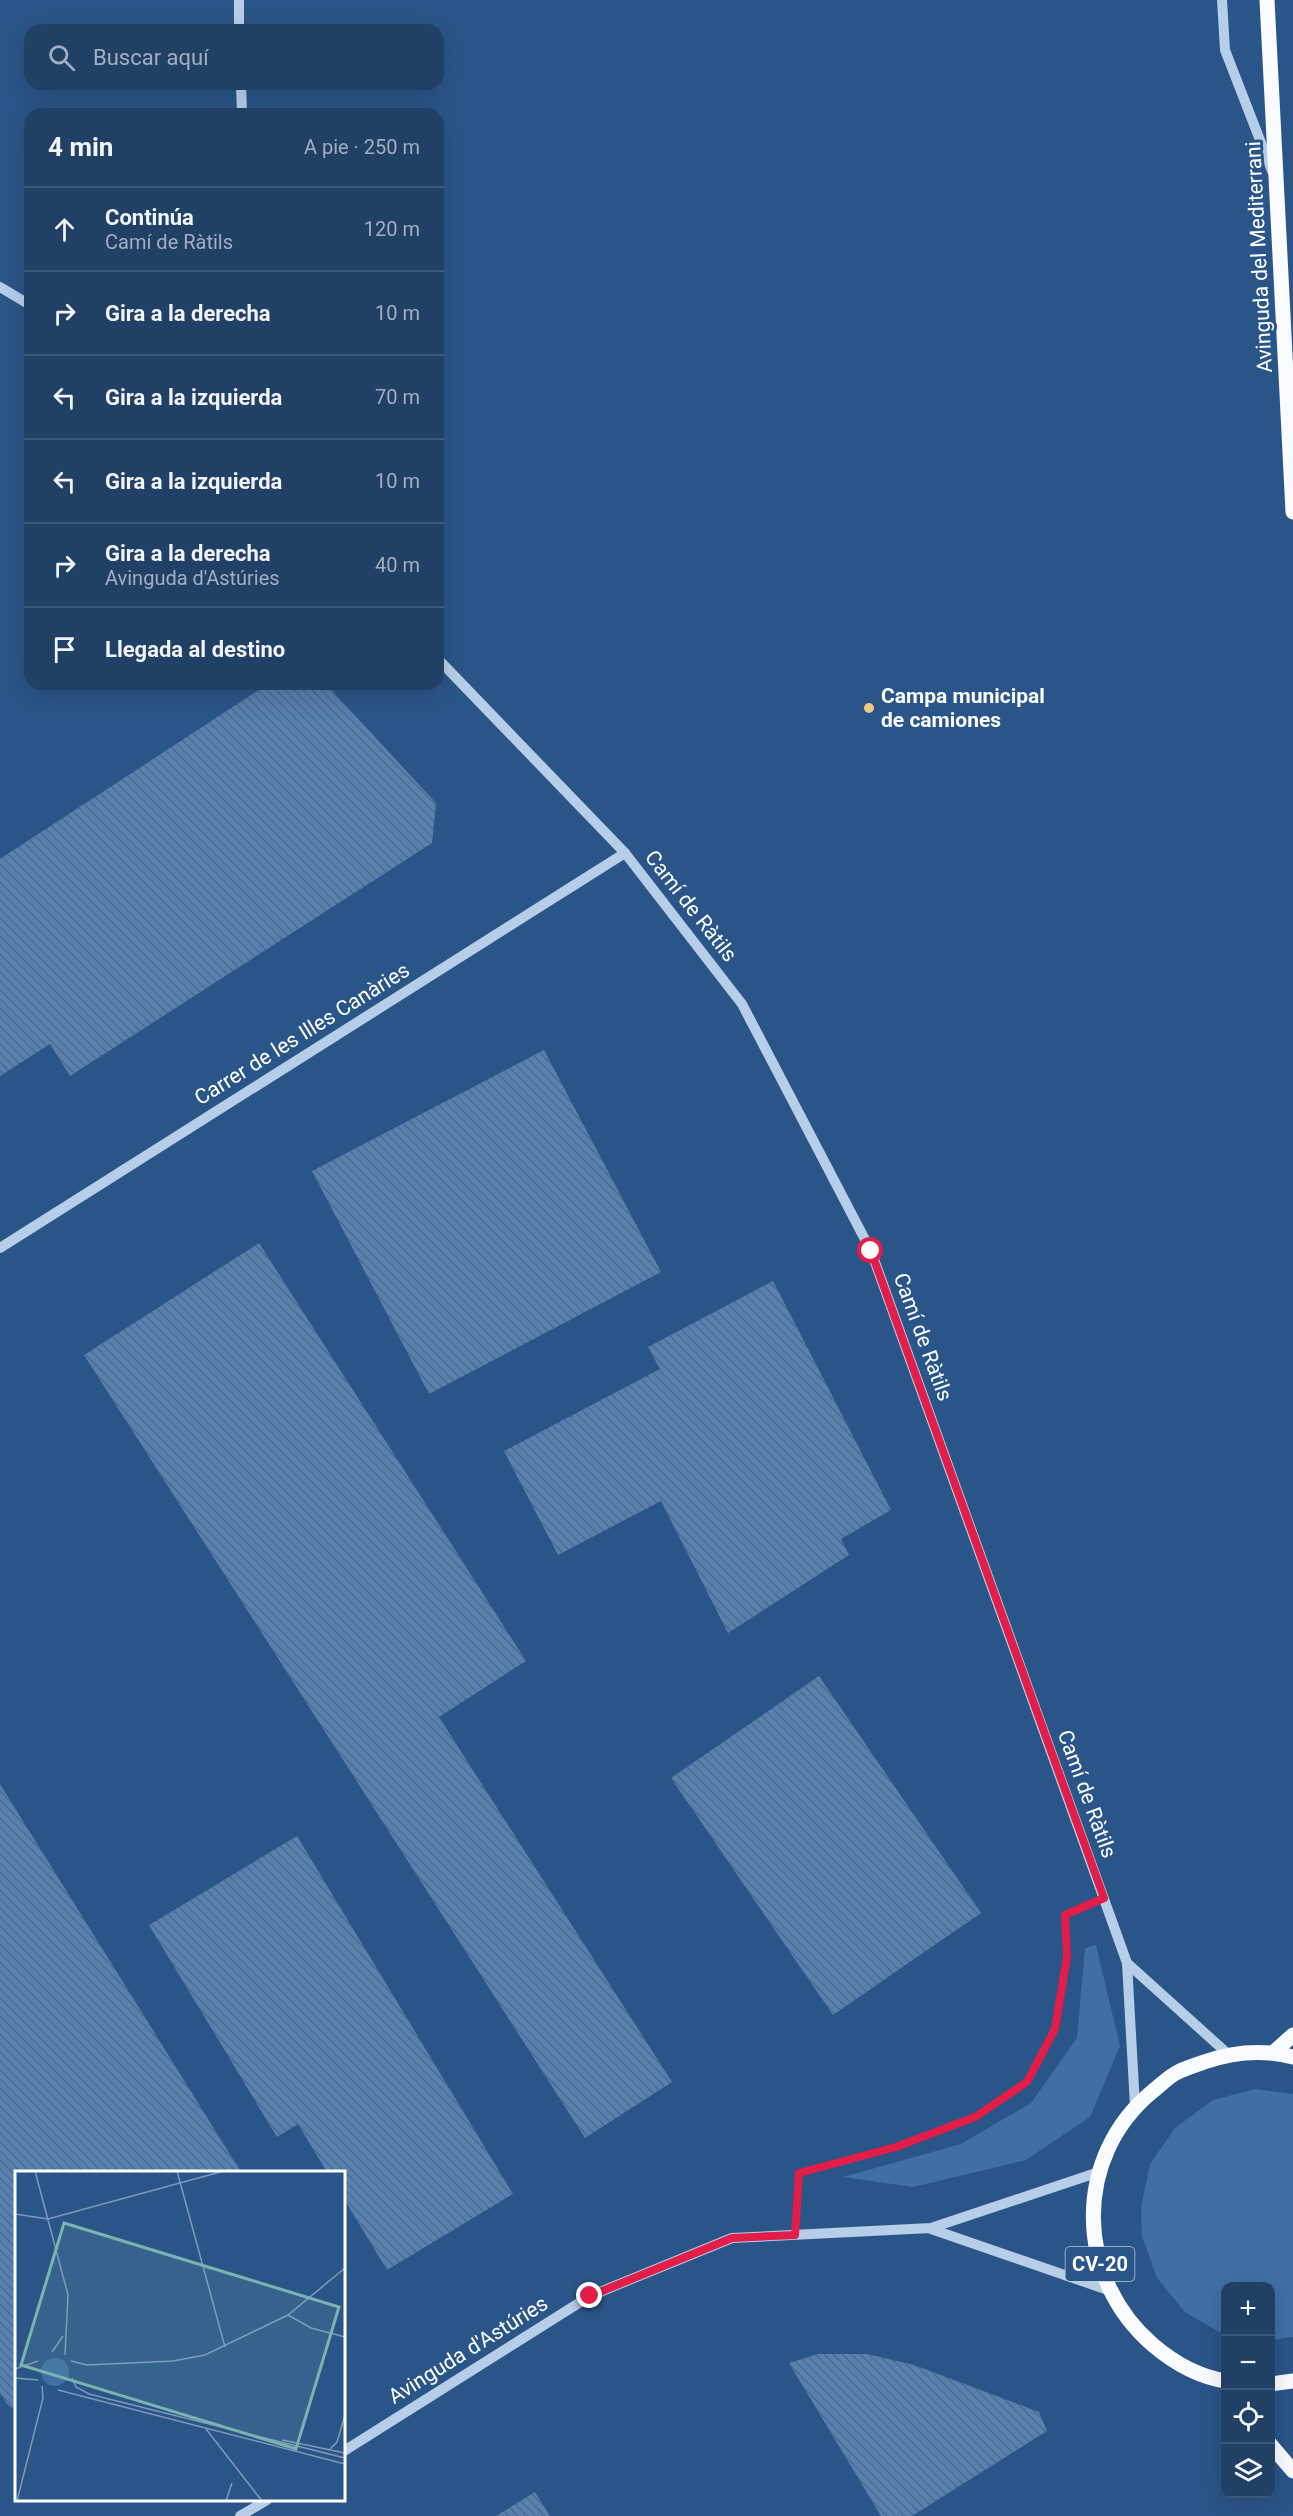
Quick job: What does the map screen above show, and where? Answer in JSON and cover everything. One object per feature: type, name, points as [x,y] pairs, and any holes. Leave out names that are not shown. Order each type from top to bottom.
[{"type":"main road","name":"Avinguda del Mediterrani","points":[[1268,0],[1293,512]]},
{"type":"main road","points":[[1274,2052],[1293,2035]]},
{"type":"main road","name":"CV-20","points":[[1220,2380],[1171,2360],[1135,2329],[1108,2290],[1096,2252],[1092,2211],[1099,2172],[1113,2137],[1135,2106],[1177,2072],[1228,2054],[1274,2052],[1293,2057]]},
{"type":"main road","points":[[1275,2383],[1293,2381]]},
{"type":"main road","points":[[1275,2450],[1293,2470]]},
{"type":"street","points":[[238,0],[239,24]]},
{"type":"street","points":[[1222,0],[1225,50],[1276,180]]},
{"type":"street","points":[[241,90],[242,108]]},
{"type":"street","points":[[0,287],[24,301]]},
{"type":"street","name":"Camí de Ràtils","points":[[444,665],[625,854],[742,1004],[871,1251],[1127,1963],[1135,2106]]},
{"type":"street","name":"Carrer de les Illes Canàries","points":[[0,1248],[625,854]]},
{"type":"street","name":"Camí de Ràtils","points":[[1127,1963],[1228,2054]]},
{"type":"street","name":"Avinguda d'Astúries","points":[[345,2450],[590,2296],[732,2238],[931,2228],[1099,2172]]},
{"type":"street","name":"Avinguda d'Astúries","points":[[931,2228],[1108,2290]]},
{"type":"street","points":[[240,2516],[264,2501]]},
{"type":"path","points":[[795,2235],[799,2173],[896,2147],[975,2117],[1027,2082],[1055,2029],[1067,1957],[1065,1915],[1104,1898]]},
{"type":"shaded area","points":[[1096,1945],[1120,2046],[1090,2117],[1026,2160],[913,2187],[843,2177],[961,2144],[1031,2103],[1077,2038],[1085,1948]]},
{"type":"shaded area","points":[[1255,2089],[1293,2094],[1293,2337],[1275,2339],[1275,2282],[1221,2282],[1221,2332],[1185,2312],[1157,2278],[1142,2236],[1141,2207],[1150,2164],[1175,2128],[1213,2100]]},
{"type":"building","points":[[259,690],[332,690],[436,803],[432,843],[70,1076],[50,1044],[0,1076],[0,859]]},
{"type":"building","points":[[544,1050],[661,1272],[429,1394],[312,1171]]},
{"type":"building","points":[[259,1243],[526,1661],[439,1717],[672,2082],[585,2138],[84,1355]]},
{"type":"building","points":[[773,1281],[891,1510],[841,1539],[849,1555],[728,1633],[661,1501],[558,1555],[504,1451],[660,1369],[648,1347]]},
{"type":"building","points":[[819,1676],[981,1913],[833,2015],[671,1778]]},
{"type":"building","points":[[0,1784],[240,2171],[15,2171],[15,2410],[7,2404],[0,2393]]},
{"type":"building","points":[[297,1836],[513,2194],[387,2270],[345,2201],[345,2171],[326,2171],[298,2124],[277,2137],[149,1925]]},
{"type":"building","points":[[818,2354],[867,2354],[914,2365],[1039,2412],[1047,2431],[912,2516],[881,2516],[789,2363]]},
{"type":"building","points":[[535,2492],[550,2516],[496,2516]]},
{"type":"place","name":"Campa municipal de camiones","points":[[869,708]]},
{"type":"route","points":[[590,2296],[732,2238],[795,2235],[799,2173],[896,2147],[975,2117],[1027,2082],[1055,2029],[1067,1957],[1065,1915],[1104,1898],[871,1251]]}]
